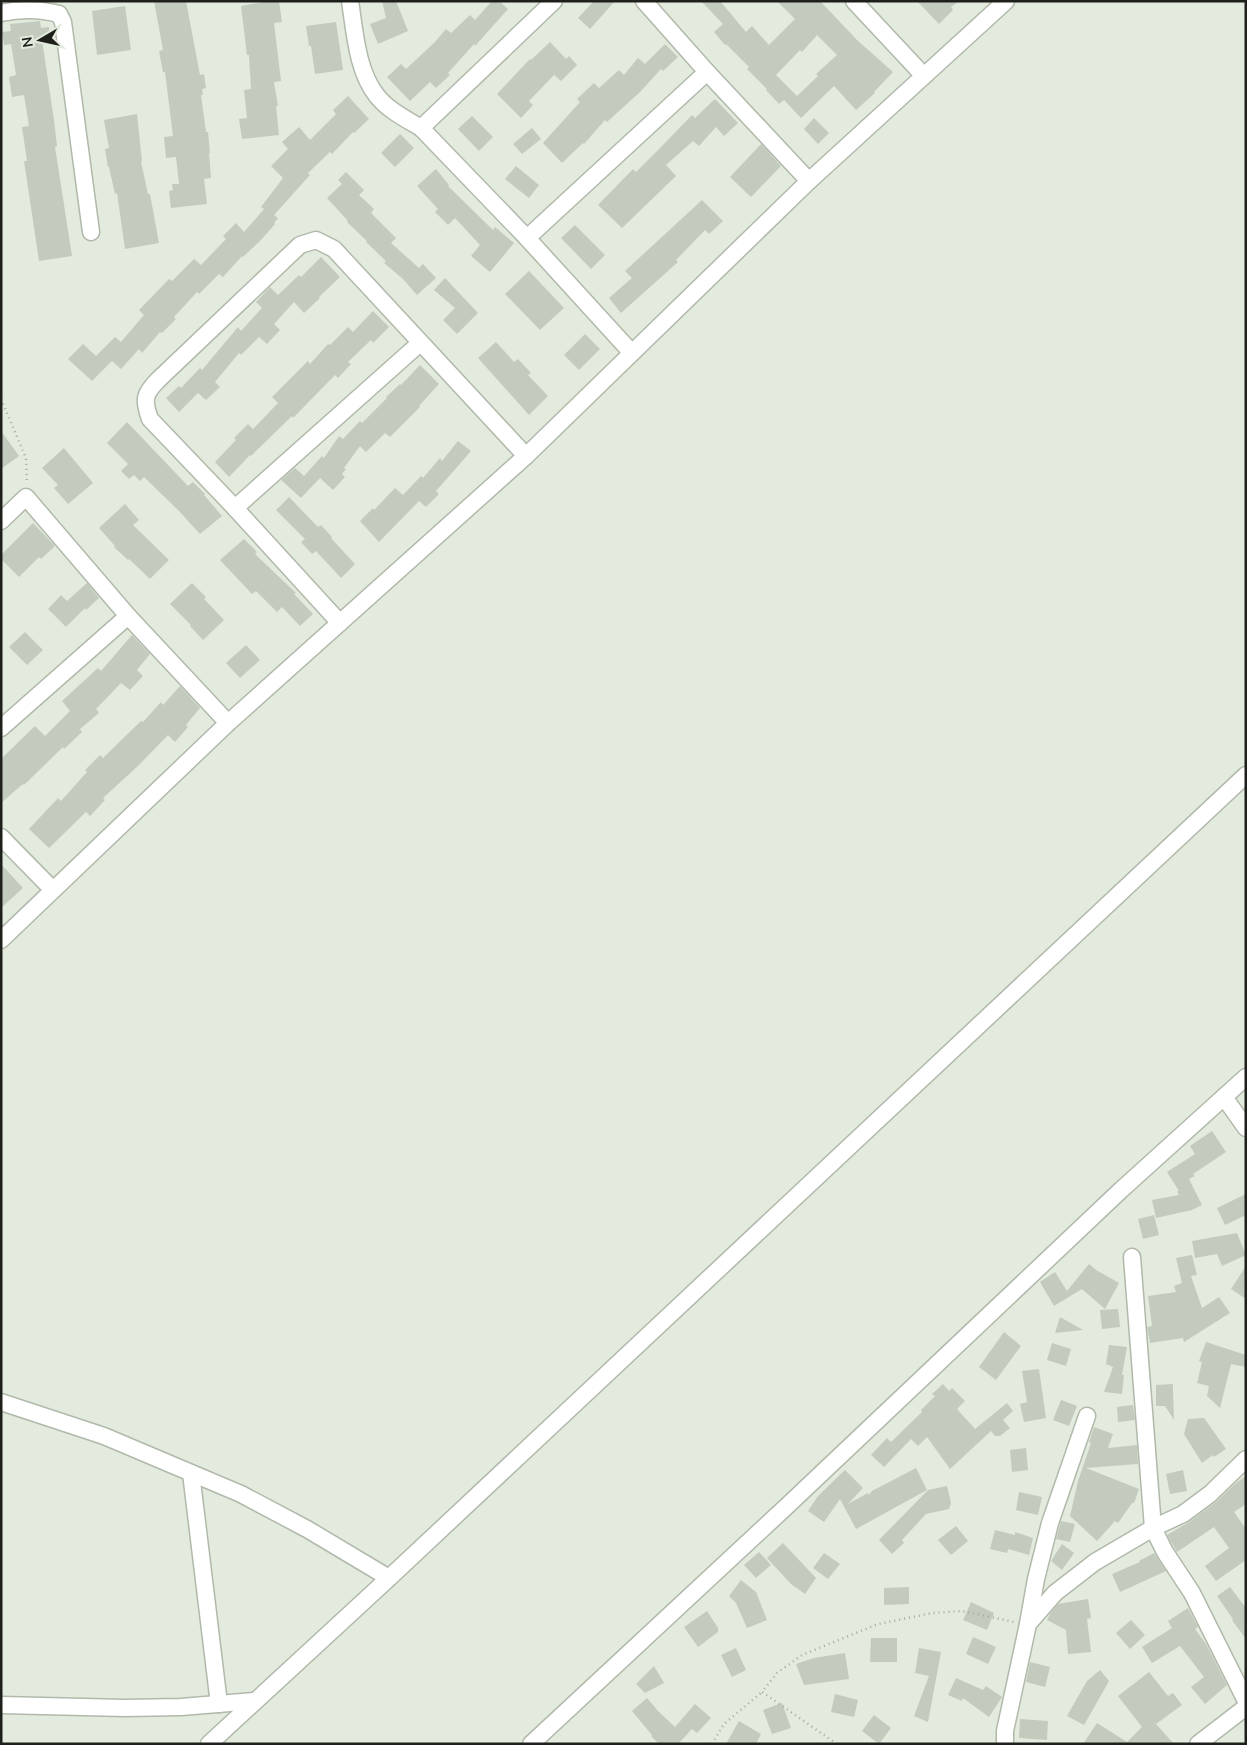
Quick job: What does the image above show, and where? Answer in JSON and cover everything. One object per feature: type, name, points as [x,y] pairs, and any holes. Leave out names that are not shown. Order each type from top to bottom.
[{"type":"street","points":[[350,1],[365,76],[378,97],[401,117],[420,128],[527,238],[631,352]]},
{"type":"street","points":[[420,128],[554,1]]},
{"type":"street","points":[[644,1],[707,72],[809,181]]},
{"type":"street","points":[[854,1],[924,76]]},
{"type":"street","points":[[1,940],[228,723],[526,456],[809,181],[1006,1]]},
{"type":"street","points":[[1,13],[10,11],[48,11],[58,14],[63,22],[91,232]]},
{"type":"street","points":[[527,238],[707,72]]},
{"type":"street","points":[[340,623],[235,508],[150,419],[144,404],[149,390],[158,380],[300,245],[316,240],[334,249],[420,344],[526,456]]},
{"type":"street","points":[[235,508],[420,344]]},
{"type":"street","points":[[1,521],[26,497],[128,616],[228,723]]},
{"type":"street","points":[[1,728],[128,616]]},
{"type":"street","points":[[209,1744],[389,1578],[1246,775]]},
{"type":"street","points":[[1,838],[53,890]]},
{"type":"street","points":[[531,1744],[787,1506],[1114,1197],[1246,1077]]},
{"type":"street","points":[[1224,1097],[1246,1128]]},
{"type":"street","points":[[1132,1257],[1153,1528],[1165,1552],[1192,1593],[1246,1702]]},
{"type":"street","points":[[1,1402],[104,1436],[241,1494],[307,1529],[389,1578]]},
{"type":"street","points":[[1004,1744],[1036,1579],[1050,1523],[1087,1416]]},
{"type":"street","points":[[1028,1624],[1055,1593],[1095,1562],[1153,1528],[1183,1514],[1210,1494],[1246,1459]]},
{"type":"street","points":[[191,1474],[220,1704]]},
{"type":"street","points":[[1,1705],[125,1708],[181,1707],[254,1701]]},
{"type":"street","points":[[1198,1744],[1246,1707]]},
{"type":"path","points":[[1,399],[26,458],[26,497]]},
{"type":"path","points":[[712,1744],[724,1724],[762,1692],[777,1673],[802,1655],[878,1624],[932,1613],[962,1610],[1028,1624]]},
{"type":"path","points":[[762,1692],[837,1744]]},
{"type":"building","points":[[154,1],[186,1],[200,75],[204,74],[206,88],[202,89],[203,95],[201,95],[210,153],[211,178],[204,179],[207,204],[171,208],[169,191],[173,190],[172,184],[179,184],[176,157],[166,158],[164,137],[173,136],[165,72],[163,72],[159,51],[163,50]]},
{"type":"building","points":[[279,1],[282,22],[274,23],[281,81],[274,82],[278,106],[276,106],[279,135],[242,139],[239,119],[247,118],[244,90],[251,89],[249,55],[247,55],[241,6]]},
{"type":"building","points":[[382,1],[396,1],[408,31],[378,44],[370,24],[386,18]]},
{"type":"building","points":[[492,1],[499,1],[508,9],[448,73],[450,75],[436,88],[430,82],[410,101],[387,77],[401,64],[406,69],[446,29],[451,33],[470,15],[475,20]]},
{"type":"building","points":[[594,1],[615,1],[590,29],[578,18]]},
{"type":"building","points":[[701,1],[720,1],[746,32],[752,26],[769,45],[795,19],[777,1],[820,1],[857,40],[893,72],[875,93],[856,110],[834,86],[801,118],[784,100],[779,104],[747,69],[749,67],[714,32],[723,24]],"holes":[[[817,35],[837,55],[816,74],[818,76],[797,96],[776,75],[800,50],[802,52]]]},
{"type":"building","points":[[917,1],[959,1],[951,7],[953,10],[939,24]]},
{"type":"building","points":[[125,6],[131,50],[97,55],[92,11]]},
{"type":"building","points":[[40,21],[41,28],[49,27],[50,39],[42,40],[54,120],[57,146],[55,147],[72,256],[39,261],[24,161],[27,161],[22,127],[29,126],[24,95],[12,97],[9,77],[16,75],[11,44],[4,45],[2,32],[11,31],[10,24]]},
{"type":"building","points":[[336,22],[343,70],[315,74],[306,26]]},
{"type":"building","points":[[550,42],[566,59],[569,56],[577,65],[561,81],[554,75],[529,101],[533,105],[521,118],[497,94],[530,59]]},
{"type":"building","points":[[665,44],[678,57],[663,71],[661,69],[640,92],[607,122],[605,120],[584,144],[562,163],[543,143],[580,102],[577,99],[594,83],[599,88],[619,70],[624,75],[638,58],[645,64]]},
{"type":"building","points":[[348,96],[369,119],[353,132],[332,154],[330,152],[308,173],[310,175],[274,215],[278,218],[275,224],[223,277],[219,274],[199,294],[197,292],[174,317],[176,319],[162,333],[160,332],[142,353],[139,349],[121,369],[112,361],[92,381],[68,359],[83,344],[96,356],[115,337],[121,342],[144,315],[139,310],[169,279],[172,281],[194,259],[201,265],[226,239],[223,236],[236,223],[244,232],[264,209],[261,207],[283,178],[271,166],[288,149],[282,142],[299,127],[310,140],[336,114],[333,110]]},
{"type":"building","points":[[715,99],[738,123],[724,136],[716,127],[699,146],[693,141],[666,165],[676,176],[622,228],[598,205],[633,169],[636,172],[692,115],[695,118]]},
{"type":"building","points":[[137,114],[141,162],[148,194],[150,194],[159,243],[125,249],[117,193],[115,194],[105,149],[109,148],[104,120]]},
{"type":"building","points":[[472,116],[493,137],[479,151],[458,129]]},
{"type":"building","points":[[814,118],[829,133],[818,144],[804,129]]},
{"type":"building","points":[[532,128],[541,139],[522,154],[513,144]]},
{"type":"building","points":[[400,134],[414,148],[395,167],[381,153]]},
{"type":"building","points":[[761,144],[781,166],[751,197],[730,177]]},
{"type":"building","points":[[516,166],[539,185],[529,198],[505,179]]},
{"type":"building","points":[[436,169],[448,186],[493,230],[495,227],[514,243],[490,272],[471,256],[480,245],[455,218],[448,225],[435,212],[438,209],[417,186]]},
{"type":"building","points":[[346,172],[364,190],[359,195],[374,209],[371,213],[396,238],[391,243],[419,268],[423,264],[436,278],[417,295],[403,279],[384,263],[386,261],[347,222],[327,198],[342,184],[338,180]]},
{"type":"building","points":[[702,200],[723,221],[709,234],[705,230],[676,260],[678,262],[621,313],[609,298],[632,278],[625,271]]},
{"type":"building","points":[[575,225],[605,255],[591,269],[561,238]]},
{"type":"building","points":[[321,257],[340,277],[304,313],[294,302],[274,324],[280,330],[267,344],[259,337],[241,355],[239,353],[215,382],[220,387],[206,400],[198,393],[179,412],[166,398],[179,386],[181,388],[200,368],[202,370],[238,327],[241,331],[262,308],[256,302],[270,287],[278,295],[299,275],[301,277]]},
{"type":"building","points":[[529,271],[564,308],[540,330],[505,294]]},
{"type":"building","points":[[445,278],[478,313],[457,334],[443,320],[455,308],[434,290]]},
{"type":"building","points":[[373,311],[389,327],[373,343],[371,340],[348,362],[351,364],[338,378],[335,375],[293,418],[292,416],[229,477],[215,462],[236,440],[234,438],[248,424],[253,429],[278,403],[272,397],[308,361],[310,364],[328,344],[330,345],[348,327],[353,332]]},
{"type":"building","points":[[585,334],[600,349],[579,370],[564,355]]},
{"type":"building","points":[[496,342],[514,362],[518,359],[531,373],[528,375],[548,396],[529,415],[478,358]]},
{"type":"building","points":[[420,365],[439,384],[420,407],[390,437],[385,433],[366,452],[360,446],[344,468],[346,469],[342,474],[345,477],[333,490],[320,478],[301,498],[281,480],[295,468],[304,476],[322,456],[324,458],[339,436],[343,439],[360,421],[362,423]]},
{"type":"building","points":[[127,422],[188,486],[193,482],[222,516],[200,534],[144,477],[140,481],[134,475],[129,479],[121,471],[128,464],[107,443]]},
{"type":"building","points":[[1,431],[19,456],[1,469]]},
{"type":"building","points":[[458,441],[471,451],[436,491],[439,494],[426,507],[419,501],[379,542],[360,521],[373,508],[374,510],[395,488],[403,495],[421,476],[423,478],[440,458],[442,461]]},
{"type":"building","points":[[64,448],[93,483],[68,504],[54,488],[58,485],[42,468]]},
{"type":"building","points":[[289,497],[318,527],[321,525],[355,564],[341,578],[316,551],[312,554],[301,542],[305,539],[276,510]]},
{"type":"building","points":[[125,504],[139,520],[133,525],[169,560],[150,579],[114,547],[99,528]]},
{"type":"building","points":[[33,523],[55,546],[41,559],[39,557],[19,577],[1,559],[1,555]]},
{"type":"building","points":[[244,539],[257,552],[255,554],[296,593],[294,594],[313,614],[300,626],[282,607],[277,612],[256,591],[252,594],[220,560]]},
{"type":"building","points":[[87,583],[99,598],[86,610],[85,608],[66,627],[48,609],[61,595],[67,601]]},
{"type":"building","points":[[192,583],[224,620],[203,640],[170,604]]},
{"type":"building","points":[[25,632],[43,650],[27,665],[9,647]]},
{"type":"building","points":[[132,635],[150,654],[137,670],[143,676],[130,690],[121,683],[96,709],[99,713],[80,729],[82,732],[64,749],[63,747],[24,785],[1,803],[1,759],[35,726],[45,736],[70,711],[62,701],[98,668],[101,671]]},
{"type":"building","points":[[246,645],[260,660],[240,678],[226,663]]},
{"type":"building","points":[[180,686],[200,708],[186,725],[188,727],[175,742],[168,735],[103,798],[105,800],[90,816],[86,812],[49,848],[29,829],[58,798],[61,801],[87,772],[85,770],[100,755],[103,758],[141,721],[143,722],[161,702],[163,705]]},
{"type":"building","points":[[1,864],[23,888],[1,908]]},
{"type":"building","points":[[1212,1131],[1226,1152],[1193,1174],[1195,1176],[1189,1179],[1202,1205],[1192,1210],[1156,1218],[1152,1200],[1179,1195],[1177,1191],[1179,1191],[1167,1172],[1195,1154],[1190,1146]]},
{"type":"building","points":[[1246,1194],[1246,1215],[1225,1225],[1217,1208]]},
{"type":"building","points":[[1154,1215],[1159,1235],[1143,1239],[1138,1219]]},
{"type":"building","points":[[1237,1233],[1246,1255],[1222,1266],[1217,1254],[1195,1258],[1192,1241]]},
{"type":"building","points":[[1192,1255],[1197,1275],[1191,1276],[1202,1308],[1219,1297],[1230,1313],[1184,1342],[1183,1338],[1150,1343],[1147,1327],[1152,1326],[1148,1296],[1176,1292],[1174,1286],[1182,1283],[1176,1258]]},
{"type":"building","points":[[1089,1264],[1119,1283],[1105,1309],[1082,1289],[1054,1306],[1040,1282],[1055,1272],[1067,1291]]},
{"type":"building","points":[[1246,1266],[1246,1299],[1231,1289]]},
{"type":"building","points":[[1118,1309],[1120,1327],[1102,1329],[1100,1310]]},
{"type":"building","points":[[1060,1317],[1083,1330],[1055,1333]]},
{"type":"building","points":[[1004,1332],[1021,1346],[996,1380],[979,1367]]},
{"type":"building","points":[[1206,1342],[1246,1355],[1246,1367],[1231,1364],[1220,1408],[1207,1396],[1209,1386],[1197,1383],[1202,1362],[1199,1361]]},
{"type":"building","points":[[1052,1343],[1071,1349],[1066,1366],[1047,1360]]},
{"type":"building","points":[[1109,1345],[1127,1347],[1122,1375],[1124,1375],[1122,1394],[1104,1392],[1113,1367],[1106,1364]]},
{"type":"building","points":[[1039,1369],[1046,1418],[1024,1422],[1020,1404],[1027,1402],[1022,1371]]},
{"type":"building","points":[[943,1384],[949,1391],[952,1388],[965,1401],[957,1409],[975,1429],[1007,1403],[1013,1411],[1003,1420],[1010,1428],[1000,1436],[995,1436],[991,1431],[950,1469],[927,1437],[918,1446],[911,1439],[884,1467],[871,1455],[887,1438],[891,1442],[922,1412],[921,1410],[935,1396],[932,1394]]},
{"type":"building","points":[[1173,1384],[1174,1420],[1165,1406],[1156,1406],[1156,1385]]},
{"type":"building","points":[[1061,1400],[1077,1406],[1069,1426],[1053,1420]]},
{"type":"building","points":[[1133,1405],[1135,1420],[1118,1422],[1117,1407]]},
{"type":"building","points":[[1204,1418],[1226,1449],[1202,1463],[1184,1434],[1188,1419]]},
{"type":"building","points":[[1094,1427],[1113,1434],[1108,1448],[1137,1445],[1138,1464],[1086,1468],[1139,1489],[1134,1503],[1132,1503],[1118,1523],[1115,1521],[1097,1541],[1070,1516]]},
{"type":"building","points":[[1026,1448],[1028,1470],[1012,1472],[1010,1450]]},
{"type":"building","points":[[916,1468],[927,1490],[856,1529],[840,1499],[824,1522],[808,1511],[818,1496],[845,1470],[863,1488],[848,1504],[868,1493],[869,1495],[872,1491]]},
{"type":"building","points":[[1183,1470],[1187,1491],[1170,1494],[1166,1474]]},
{"type":"building","points":[[1246,1476],[1246,1504],[1234,1512],[1246,1529],[1246,1560],[1216,1581],[1205,1566],[1229,1548],[1214,1527],[1177,1552],[1167,1535],[1189,1522],[1216,1502]]},
{"type":"building","points":[[947,1486],[951,1503],[949,1509],[926,1514],[902,1540],[904,1543],[892,1554],[879,1540],[928,1490]]},
{"type":"building","points":[[1019,1492],[1042,1497],[1038,1515],[1016,1510]]},
{"type":"building","points":[[1061,1521],[1075,1524],[1070,1542],[1056,1539]]},
{"type":"building","points":[[956,1526],[968,1541],[951,1555],[938,1540]]},
{"type":"building","points":[[995,1530],[1015,1535],[1015,1532],[1033,1538],[1029,1555],[1008,1549],[1007,1553],[990,1549]]},
{"type":"building","points":[[783,1543],[816,1578],[805,1594],[791,1584],[767,1558]]},
{"type":"building","points":[[1062,1544],[1074,1553],[1062,1570],[1051,1561]]},
{"type":"building","points":[[759,1552],[771,1565],[756,1578],[744,1565]]},
{"type":"building","points":[[824,1553],[840,1564],[828,1579],[813,1568]]},
{"type":"building","points":[[1154,1553],[1166,1571],[1120,1592],[1112,1574],[1140,1562]]},
{"type":"building","points":[[741,1580],[756,1592],[767,1620],[747,1628],[736,1603],[729,1596]]},
{"type":"building","points":[[909,1587],[909,1604],[884,1605],[884,1588]]},
{"type":"building","points":[[1230,1587],[1246,1608],[1246,1639],[1217,1596]]},
{"type":"building","points":[[1088,1599],[1091,1618],[1087,1619],[1091,1652],[1068,1654],[1066,1630],[1047,1620],[1058,1604]]},
{"type":"building","points":[[971,1602],[994,1613],[987,1630],[963,1620]]},
{"type":"building","points":[[1188,1608],[1198,1627],[1195,1629],[1206,1644],[1227,1685],[1205,1704],[1191,1687],[1204,1677],[1180,1646],[1152,1663],[1142,1647],[1172,1628],[1168,1621]]},
{"type":"building","points":[[707,1611],[718,1628],[718,1632],[698,1647],[684,1627]]},
{"type":"building","points":[[1131,1620],[1145,1635],[1130,1649],[1116,1633]]},
{"type":"building","points":[[973,1637],[996,1647],[988,1664],[966,1654]]},
{"type":"building","points":[[871,1638],[897,1638],[897,1662],[870,1662]]},
{"type":"building","points":[[736,1648],[746,1670],[732,1677],[721,1655]]},
{"type":"building","points":[[919,1648],[941,1652],[928,1722],[914,1716],[929,1676],[915,1673]]},
{"type":"building","points":[[845,1653],[849,1679],[804,1685],[796,1664],[814,1658]]},
{"type":"building","points":[[1030,1662],[1050,1667],[1045,1687],[1026,1682]]},
{"type":"building","points":[[654,1666],[664,1683],[645,1693],[636,1684]]},
{"type":"building","points":[[1100,1670],[1109,1681],[1084,1725],[1067,1716],[1087,1681]]},
{"type":"building","points":[[1149,1672],[1168,1696],[1173,1693],[1182,1705],[1156,1724],[1174,1744],[1083,1744],[1097,1723],[1127,1742],[1142,1727],[1118,1696]]},
{"type":"building","points":[[956,1678],[983,1690],[986,1686],[1002,1697],[989,1717],[963,1698],[962,1701],[948,1695]]},
{"type":"building","points":[[835,1694],[858,1700],[854,1717],[831,1712]]},
{"type":"building","points":[[647,1698],[675,1727],[695,1704],[711,1718],[697,1733],[692,1729],[678,1744],[659,1744],[632,1711]]},
{"type":"building","points":[[782,1703],[791,1728],[772,1734],[763,1710]]},
{"type":"building","points":[[874,1715],[891,1728],[879,1744],[862,1731]]},
{"type":"building","points":[[1020,1719],[1048,1721],[1047,1740],[1019,1738]]},
{"type":"building","points":[[739,1721],[761,1734],[756,1744],[726,1744]]}]
